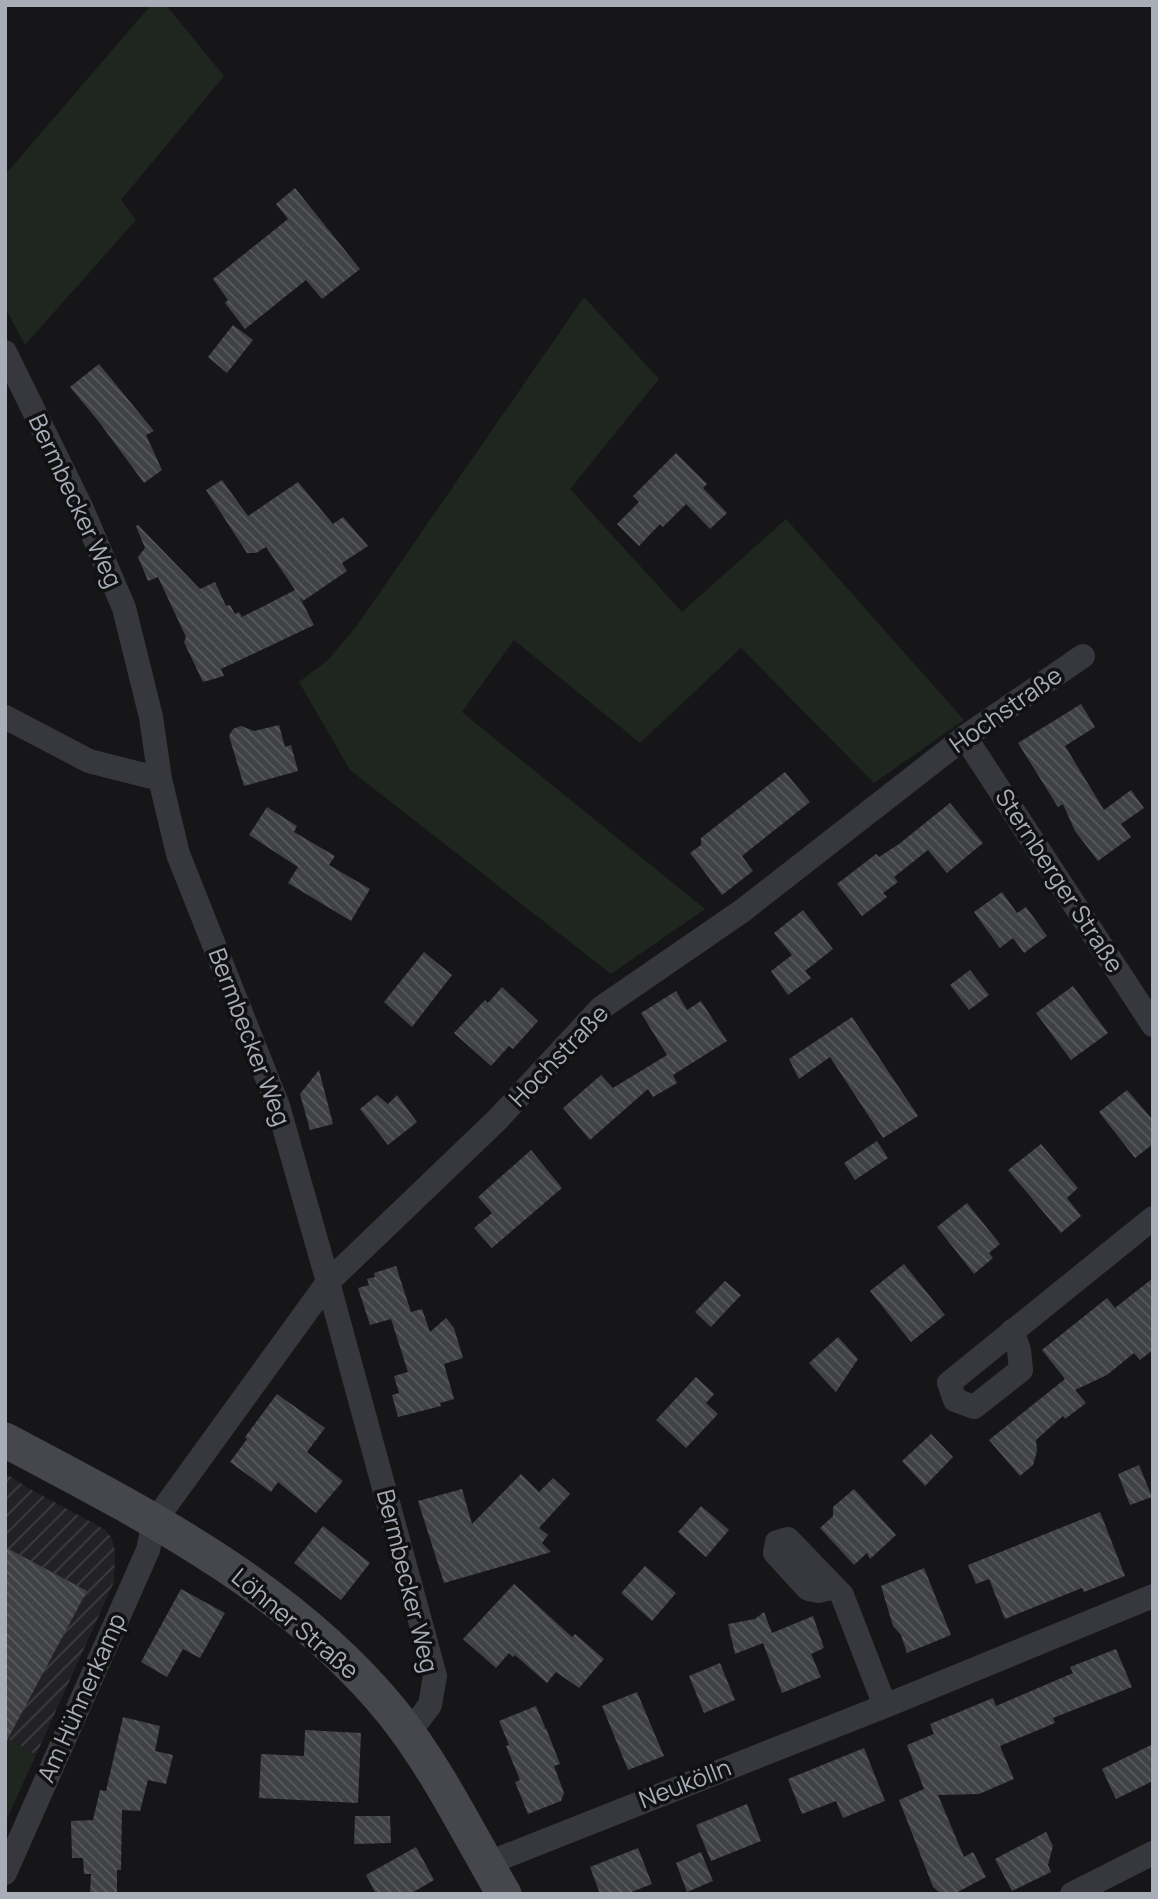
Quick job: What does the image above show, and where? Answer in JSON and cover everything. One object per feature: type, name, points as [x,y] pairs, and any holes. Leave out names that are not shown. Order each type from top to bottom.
[{"type":"main road","name":"Löhner Straße","points":[[5,1440],[154,1522],[226,1567],[285,1609],[332,1649],[368,1684],[408,1734],[438,1779],[504,1894]]},
{"type":"street","name":"Bermbecker Weg","points":[[5,352],[82,509],[124,608],[151,717],[160,779],[178,854],[278,1106],[435,1675],[430,1704],[408,1734]]},
{"type":"street","name":"Hochstraße","points":[[154,1522],[328,1282],[498,1119],[601,1008],[742,911],[965,737],[1083,656]]},
{"type":"street","points":[[5,717],[89,761],[160,779]]},
{"type":"street","name":"Sternberger Straße","points":[[965,737],[1153,1025]]},
{"type":"street","points":[[1013,1331],[1153,1218]]},
{"type":"street","name":"Am Hühnerkamp","points":[[5,1873],[148,1550],[154,1522]]},
{"type":"street","points":[[834,1587],[842,1595],[885,1706]]},
{"type":"street","name":"Neukölln","points":[[486,1864],[885,1706],[1153,1596]]},
{"type":"street","points":[[1072,1894],[1153,1853]]},
{"type":"shaded area","points":[[151,5],[166,5],[224,76],[121,200],[136,220],[25,345],[5,307],[5,175]]},
{"type":"shaded area","points":[[584,297],[659,379],[570,489],[682,612],[786,519],[964,720],[874,783],[741,648],[640,743],[514,640],[462,712],[705,909],[611,974],[350,770],[299,682],[328,660],[356,627]]},
{"type":"shaded area","points":[[5,1473],[104,1529],[111,1537],[115,1550],[114,1582],[36,1755],[5,1737]]},
{"type":"shaded area","points":[[5,1737],[36,1755],[5,1823]]},
{"type":"building","points":[[295,188],[360,269],[322,299],[306,280],[245,329],[225,303],[228,300],[213,279],[288,219],[276,204]]},
{"type":"building","points":[[233,325],[253,340],[227,373],[208,357]]},
{"type":"building","points":[[99,364],[154,431],[146,435],[162,470],[144,483],[70,387]]},
{"type":"building","points":[[676,453],[707,484],[703,488],[727,513],[710,529],[686,504],[663,527],[660,524],[639,546],[617,524],[639,502],[633,496]]},
{"type":"building","points":[[222,480],[248,516],[298,482],[333,524],[343,517],[368,546],[342,563],[347,571],[303,601],[299,596],[314,625],[221,669],[224,676],[203,682],[184,642],[186,637],[158,577],[148,581],[138,557],[145,548],[136,526],[138,525],[200,589],[215,582],[226,606],[230,605],[235,614],[239,612],[242,617],[295,590],[266,547],[256,553],[247,553],[206,490]]},
{"type":"building","points":[[1081,704],[1095,727],[1065,746],[1104,810],[1131,790],[1144,808],[1121,824],[1131,837],[1098,861],[1075,831],[1063,804],[1058,807],[1018,743]]},
{"type":"building","points":[[279,725],[285,747],[291,745],[298,771],[244,786],[229,736],[233,729],[241,726],[254,731]]},
{"type":"building","points":[[785,772],[810,802],[742,856],[753,871],[722,895],[690,853],[701,845],[701,838]]},
{"type":"building","points":[[950,803],[983,843],[947,873],[928,850],[894,877],[898,882],[883,893],[887,897],[862,916],[837,884],[876,854],[879,857],[899,844]]},
{"type":"building","points":[[267,807],[297,826],[294,832],[335,856],[329,865],[370,889],[351,921],[288,883],[298,867],[249,835]]},
{"type":"building","points":[[1002,892],[1017,913],[1026,907],[1047,936],[1024,953],[1013,938],[1000,948],[974,912]]},
{"type":"building","points":[[803,910],[833,949],[805,971],[811,978],[788,995],[771,971],[792,955],[774,933]]},
{"type":"building","points":[[424,952],[452,975],[412,1027],[384,1002]]},
{"type":"building","points":[[970,970],[989,995],[969,1010],[950,985]]},
{"type":"building","points":[[1073,986],[1108,1033],[1071,1060],[1036,1013]]},
{"type":"building","points":[[502,987],[538,1021],[513,1049],[509,1046],[491,1066],[454,1033],[485,1000],[488,1003]]},
{"type":"building","points":[[676,991],[687,1010],[701,1001],[727,1041],[673,1075],[677,1083],[653,1097],[648,1089],[590,1140],[563,1108],[601,1075],[613,1088],[667,1055],[641,1013]]},
{"type":"building","points":[[852,1017],[918,1116],[883,1138],[830,1057],[799,1079],[789,1059]]},
{"type":"building","points":[[319,1070],[333,1124],[310,1130],[300,1094]]},
{"type":"building","points":[[1127,1090],[1153,1120],[1153,1144],[1135,1158],[1099,1112]]},
{"type":"building","points":[[377,1095],[388,1104],[397,1095],[417,1122],[388,1145],[360,1109]]},
{"type":"building","points":[[877,1141],[888,1158],[855,1180],[844,1163]]},
{"type":"building","points":[[1041,1144],[1078,1188],[1067,1198],[1081,1216],[1061,1233],[1008,1170]]},
{"type":"building","points":[[531,1150],[562,1188],[492,1248],[474,1228],[492,1213],[478,1197]]},
{"type":"building","points":[[967,1203],[1000,1244],[989,1253],[993,1258],[974,1274],[937,1227]]},
{"type":"building","points":[[904,1264],[945,1315],[911,1342],[870,1291]]},
{"type":"building","points":[[396,1266],[411,1312],[422,1309],[430,1332],[446,1318],[454,1328],[463,1358],[444,1364],[454,1399],[440,1403],[441,1406],[398,1417],[392,1395],[399,1393],[394,1376],[408,1372],[391,1319],[370,1325],[358,1288],[369,1285],[367,1279],[375,1277],[374,1273]]},
{"type":"building","points":[[1153,1278],[1153,1350],[1140,1360],[1134,1353],[1107,1375],[1075,1390],[1086,1403],[1065,1419],[1063,1416],[1036,1440],[1037,1451],[1033,1465],[1020,1476],[989,1440],[1065,1379],[1042,1350],[1107,1298],[1115,1308]]},
{"type":"building","points":[[725,1281],[741,1295],[711,1327],[695,1312]]},
{"type":"building","points":[[838,1337],[858,1359],[836,1392],[809,1363]]},
{"type":"building","points":[[696,1377],[714,1394],[706,1403],[718,1414],[686,1448],[656,1420]]},
{"type":"building","points":[[277,1394],[325,1428],[307,1452],[343,1481],[316,1513],[278,1482],[271,1492],[230,1462]]},
{"type":"building","points":[[931,1434],[953,1457],[925,1486],[902,1461]]},
{"type":"building","points":[[1139,1465],[1152,1497],[1130,1505],[1118,1474]]},
{"type":"building","points":[[521,1474],[539,1492],[553,1478],[570,1494],[539,1528],[548,1535],[542,1543],[551,1552],[444,1583],[418,1501],[462,1489],[472,1524]]},
{"type":"building","points":[[854,1489],[896,1535],[870,1559],[867,1553],[854,1565],[820,1528],[833,1516],[833,1507]]},
{"type":"building","points":[[701,1506],[729,1530],[706,1557],[678,1532]]},
{"type":"building","points":[[1100,1512],[1125,1576],[1084,1592],[1082,1588],[1005,1619],[989,1579],[976,1584],[968,1565]]},
{"type":"building","points":[[323,1526],[370,1563],[341,1600],[294,1563]]},
{"type":"building","points":[[5,1547],[87,1591],[5,1744]]},
{"type":"building","points":[[645,1566],[676,1593],[652,1621],[621,1593]]},
{"type":"building","points":[[924,1568],[951,1635],[907,1653],[901,1635],[893,1626],[881,1586]]},
{"type":"building","points":[[514,1584],[572,1637],[575,1634],[604,1659],[579,1688],[556,1672],[547,1683],[515,1655],[513,1657],[509,1653],[496,1668],[463,1639]]},
{"type":"building","points":[[181,1589],[225,1613],[200,1658],[183,1649],[167,1677],[141,1662]]},
{"type":"building","points":[[764,1612],[772,1633],[813,1616],[824,1648],[811,1654],[821,1677],[782,1693],[763,1643],[735,1654],[728,1624],[755,1619]]},
{"type":"building","points":[[1116,1649],[1132,1687],[1053,1718],[1055,1723],[1000,1746],[1014,1779],[979,1794],[938,1795],[964,1857],[973,1852],[986,1877],[954,1894],[941,1894],[933,1887],[899,1800],[924,1789],[907,1745],[934,1734],[930,1724],[993,1698],[996,1706],[1073,1673],[1070,1667]]},
{"type":"building","points":[[720,1663],[735,1700],[704,1713],[689,1676]]},
{"type":"building","points":[[637,1692],[664,1756],[628,1770],[602,1706]]},
{"type":"building","points":[[536,1706],[545,1727],[543,1729],[546,1728],[560,1764],[554,1766],[564,1793],[561,1801],[528,1814],[515,1782],[520,1780],[499,1721]]},
{"type":"building","points":[[123,1717],[160,1726],[155,1751],[173,1755],[166,1784],[148,1780],[140,1811],[122,1810],[121,1870],[117,1870],[117,1894],[90,1894],[91,1874],[84,1874],[83,1858],[72,1858],[71,1821],[93,1820],[100,1790],[106,1791]]},
{"type":"building","points":[[305,1730],[361,1733],[358,1803],[259,1798],[261,1754],[304,1756]]},
{"type":"building","points":[[1153,1744],[1153,1781],[1116,1799],[1102,1769]]},
{"type":"building","points":[[864,1748],[885,1801],[843,1818],[836,1801],[802,1814],[788,1779]]},
{"type":"building","points":[[747,1804],[761,1841],[711,1861],[696,1825]]},
{"type":"building","points":[[355,1816],[390,1816],[391,1843],[354,1844]]},
{"type":"building","points":[[1046,1832],[1053,1846],[1048,1865],[1051,1872],[1012,1891],[995,1859]]},
{"type":"building","points":[[416,1847],[434,1880],[410,1894],[376,1894],[366,1875]]},
{"type":"building","points":[[638,1848],[652,1884],[626,1894],[600,1894],[590,1867]]},
{"type":"building","points":[[701,1852],[713,1881],[687,1892],[676,1863]]}]
